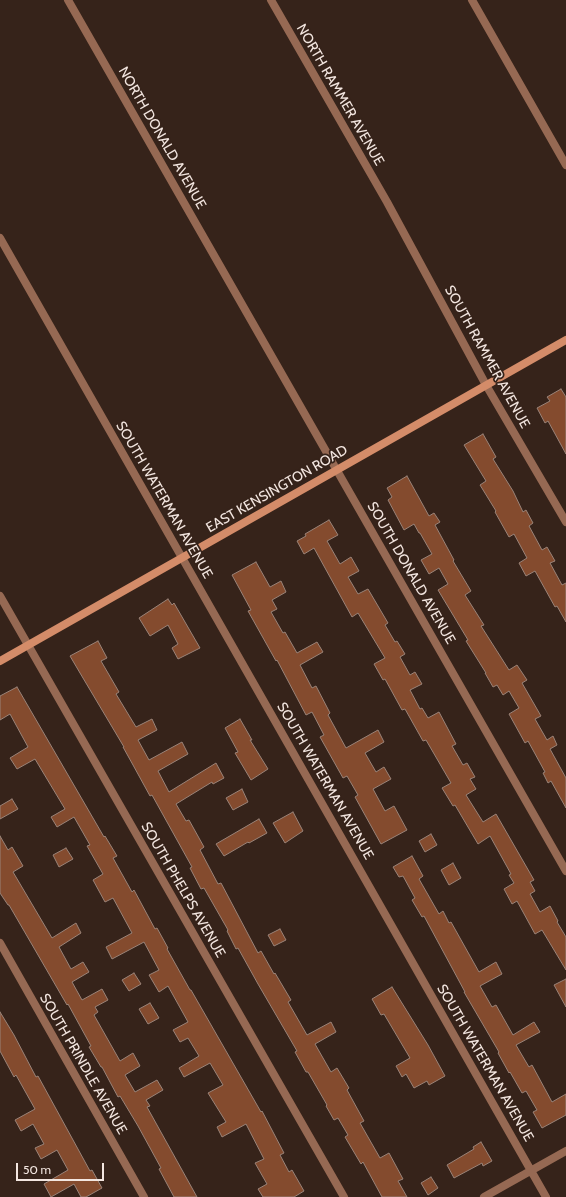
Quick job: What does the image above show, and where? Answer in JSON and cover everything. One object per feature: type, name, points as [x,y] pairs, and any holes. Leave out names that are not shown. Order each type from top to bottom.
[{"type":"main road","name":"EAST KENSINGTON ROAD","points":[[0,661],[566,340]]},
{"type":"street","name":"NORTH DONALD AVENUE","points":[[68,0],[234,289]]},
{"type":"street","name":"NORTH RAMMER AVENUE","points":[[271,0],[387,202]]},
{"type":"street","points":[[472,0],[566,165]]},
{"type":"street","name":"SOUTH RAMMER AVENUE","points":[[387,202],[486,385],[566,522]]},
{"type":"street","name":"SOUTH WATERMAN AVENUE","points":[[0,238],[546,1197]]},
{"type":"street","name":"SOUTH DONALD AVENUE","points":[[234,289],[566,871]]},
{"type":"street","name":"SOUTH PHELPS AVENUE","points":[[0,596],[344,1197]]},
{"type":"street","name":"SOUTH PRINDLE AVENUE","points":[[0,943],[144,1197]]},
{"type":"street","points":[[484,1197],[566,1151]]},
{"type":"building","points":[[561,389],[566,397],[566,454],[548,421],[545,423],[537,408],[550,401],[547,397]]},
{"type":"building","points":[[483,434],[496,457],[493,459],[513,491],[523,512],[526,510],[533,523],[529,526],[542,550],[547,547],[555,561],[550,563],[562,585],[566,583],[566,622],[557,606],[555,607],[535,571],[526,576],[519,563],[527,558],[514,534],[509,537],[495,512],[496,511],[480,485],[486,481],[464,445]]},
{"type":"building","points":[[407,476],[429,516],[434,513],[440,522],[435,525],[454,560],[453,561],[471,591],[465,595],[484,625],[481,626],[509,670],[517,665],[527,680],[522,683],[541,716],[535,719],[547,740],[553,736],[557,745],[550,749],[566,778],[566,808],[551,781],[548,783],[543,773],[545,772],[528,741],[525,743],[509,714],[519,708],[509,691],[503,695],[497,685],[493,687],[466,641],[468,640],[438,590],[448,584],[439,568],[429,574],[421,560],[432,554],[420,533],[414,524],[404,530],[388,500],[392,497],[387,488]]},
{"type":"building","points":[[329,520],[338,535],[327,541],[340,564],[351,557],[359,571],[348,577],[358,594],[368,589],[388,623],[385,625],[395,642],[397,641],[405,654],[400,657],[410,675],[415,672],[422,684],[410,690],[420,709],[422,708],[428,718],[439,712],[456,744],[452,746],[463,765],[467,763],[475,777],[470,779],[476,789],[466,795],[483,822],[496,814],[534,880],[530,882],[535,891],[530,894],[540,912],[550,906],[558,921],[557,922],[566,937],[566,970],[542,930],[535,934],[517,901],[512,904],[504,889],[514,883],[509,875],[511,874],[490,836],[478,844],[455,805],[453,806],[442,788],[451,783],[426,740],[423,741],[405,709],[402,710],[385,679],[383,680],[374,664],[385,658],[358,613],[352,617],[314,548],[304,554],[297,541],[306,536],[305,534]]},
{"type":"building","points":[[256,562],[270,587],[281,581],[286,592],[272,600],[277,609],[271,612],[297,653],[317,642],[323,652],[300,665],[312,688],[316,686],[330,713],[328,715],[346,748],[378,730],[384,742],[365,753],[376,772],[384,767],[391,779],[373,789],[385,811],[394,806],[407,830],[381,844],[355,797],[358,795],[347,776],[343,778],[320,737],[324,735],[312,712],[306,715],[277,660],[276,661],[248,611],[251,610],[232,575]]},
{"type":"building","points":[[168,599],[172,605],[174,603],[200,648],[178,659],[172,648],[178,644],[168,625],[150,636],[139,618]]},
{"type":"building","points":[[98,641],[107,658],[101,661],[119,692],[116,694],[136,727],[152,719],[157,730],[138,740],[149,760],[182,742],[188,754],[158,771],[169,792],[216,763],[224,778],[213,784],[212,782],[176,804],[186,821],[189,820],[204,847],[200,850],[218,884],[221,883],[258,953],[261,951],[291,1000],[288,1002],[307,1035],[331,1022],[336,1032],[315,1044],[331,1072],[337,1068],[349,1088],[347,1090],[364,1121],[360,1123],[380,1158],[389,1153],[403,1179],[398,1181],[407,1197],[382,1197],[363,1162],[361,1164],[345,1137],[348,1135],[338,1118],[334,1120],[308,1072],[306,1072],[295,1052],[297,1051],[238,948],[236,949],[227,931],[228,930],[204,888],[201,889],[190,868],[192,867],[152,795],[150,796],[124,747],[70,656]]},
{"type":"building","points":[[17,687],[104,837],[105,836],[117,856],[113,858],[132,892],[134,890],[155,929],[157,928],[190,990],[261,1112],[262,1111],[284,1153],[280,1155],[289,1172],[292,1170],[304,1191],[294,1197],[263,1197],[258,1189],[267,1184],[255,1163],[264,1159],[246,1124],[222,1137],[217,1127],[226,1122],[208,1093],[223,1085],[210,1063],[184,1077],[179,1068],[199,1056],[188,1038],[180,1042],[173,1030],[188,1022],[168,986],[159,992],[149,975],[159,970],[144,942],[112,959],[106,947],[132,933],[113,898],[105,902],[93,880],[103,874],[87,846],[90,845],[74,817],[57,827],[51,817],[65,809],[35,759],[17,769],[10,758],[28,747],[10,714],[0,720],[0,696]]},
{"type":"building","points":[[240,719],[252,740],[250,740],[268,769],[251,780],[235,753],[238,752],[225,728]]},
{"type":"building","points":[[242,789],[248,802],[233,810],[226,798]]},
{"type":"building","points":[[12,799],[18,809],[0,819],[0,806]]},
{"type":"building","points":[[293,812],[303,831],[285,843],[273,823]]},
{"type":"building","points":[[259,819],[267,833],[224,856],[216,844]]},
{"type":"building","points":[[431,834],[437,845],[425,852],[419,841]]},
{"type":"building","points":[[0,836],[8,850],[12,847],[23,866],[13,872],[52,938],[76,923],[81,933],[59,947],[71,969],[83,962],[89,972],[72,982],[82,1000],[102,989],[108,1000],[95,1007],[98,1012],[94,1015],[120,1061],[133,1053],[140,1066],[125,1075],[135,1092],[157,1080],[163,1090],[146,1100],[150,1106],[147,1107],[197,1197],[174,1197],[159,1169],[161,1168],[138,1126],[120,1096],[118,1097],[102,1067],[89,1047],[91,1046],[68,1004],[67,1005],[9,905],[0,893]]},
{"type":"building","points":[[66,848],[73,859],[59,867],[53,855]]},
{"type":"building","points":[[412,856],[423,876],[419,879],[439,914],[443,911],[449,923],[451,922],[479,972],[496,962],[502,974],[480,986],[492,1007],[496,1005],[513,1035],[534,1022],[540,1032],[516,1045],[529,1067],[532,1065],[552,1102],[566,1094],[566,1115],[542,1128],[533,1112],[537,1110],[526,1091],[522,1093],[510,1072],[509,1073],[498,1053],[499,1052],[464,992],[424,916],[422,917],[412,900],[415,898],[403,876],[399,877],[393,867]]},
{"type":"building","points":[[453,863],[461,878],[449,885],[441,870]]},
{"type":"building","points":[[280,929],[286,940],[274,946],[268,935]]},
{"type":"building","points":[[134,973],[141,984],[129,991],[122,980]]},
{"type":"building","points":[[566,979],[566,1007],[554,985]]},
{"type":"building","points":[[392,987],[428,1045],[445,1076],[429,1085],[427,1081],[414,1088],[406,1074],[402,1077],[396,1066],[410,1058],[384,1014],[381,1015],[372,999]]},
{"type":"building","points":[[150,1003],[159,1018],[148,1024],[139,1009]]},
{"type":"building","points":[[0,1012],[36,1077],[38,1076],[90,1171],[92,1170],[102,1188],[86,1197],[81,1197],[74,1184],[51,1197],[44,1184],[68,1170],[57,1150],[41,1159],[35,1148],[44,1144],[33,1124],[21,1131],[15,1120],[35,1109],[16,1075],[14,1077],[0,1051]]},
{"type":"building","points":[[481,1142],[492,1161],[483,1166],[482,1163],[454,1178],[447,1165],[474,1149],[473,1147]]},
{"type":"building","points":[[431,1177],[438,1188],[428,1195],[421,1183]]}]
